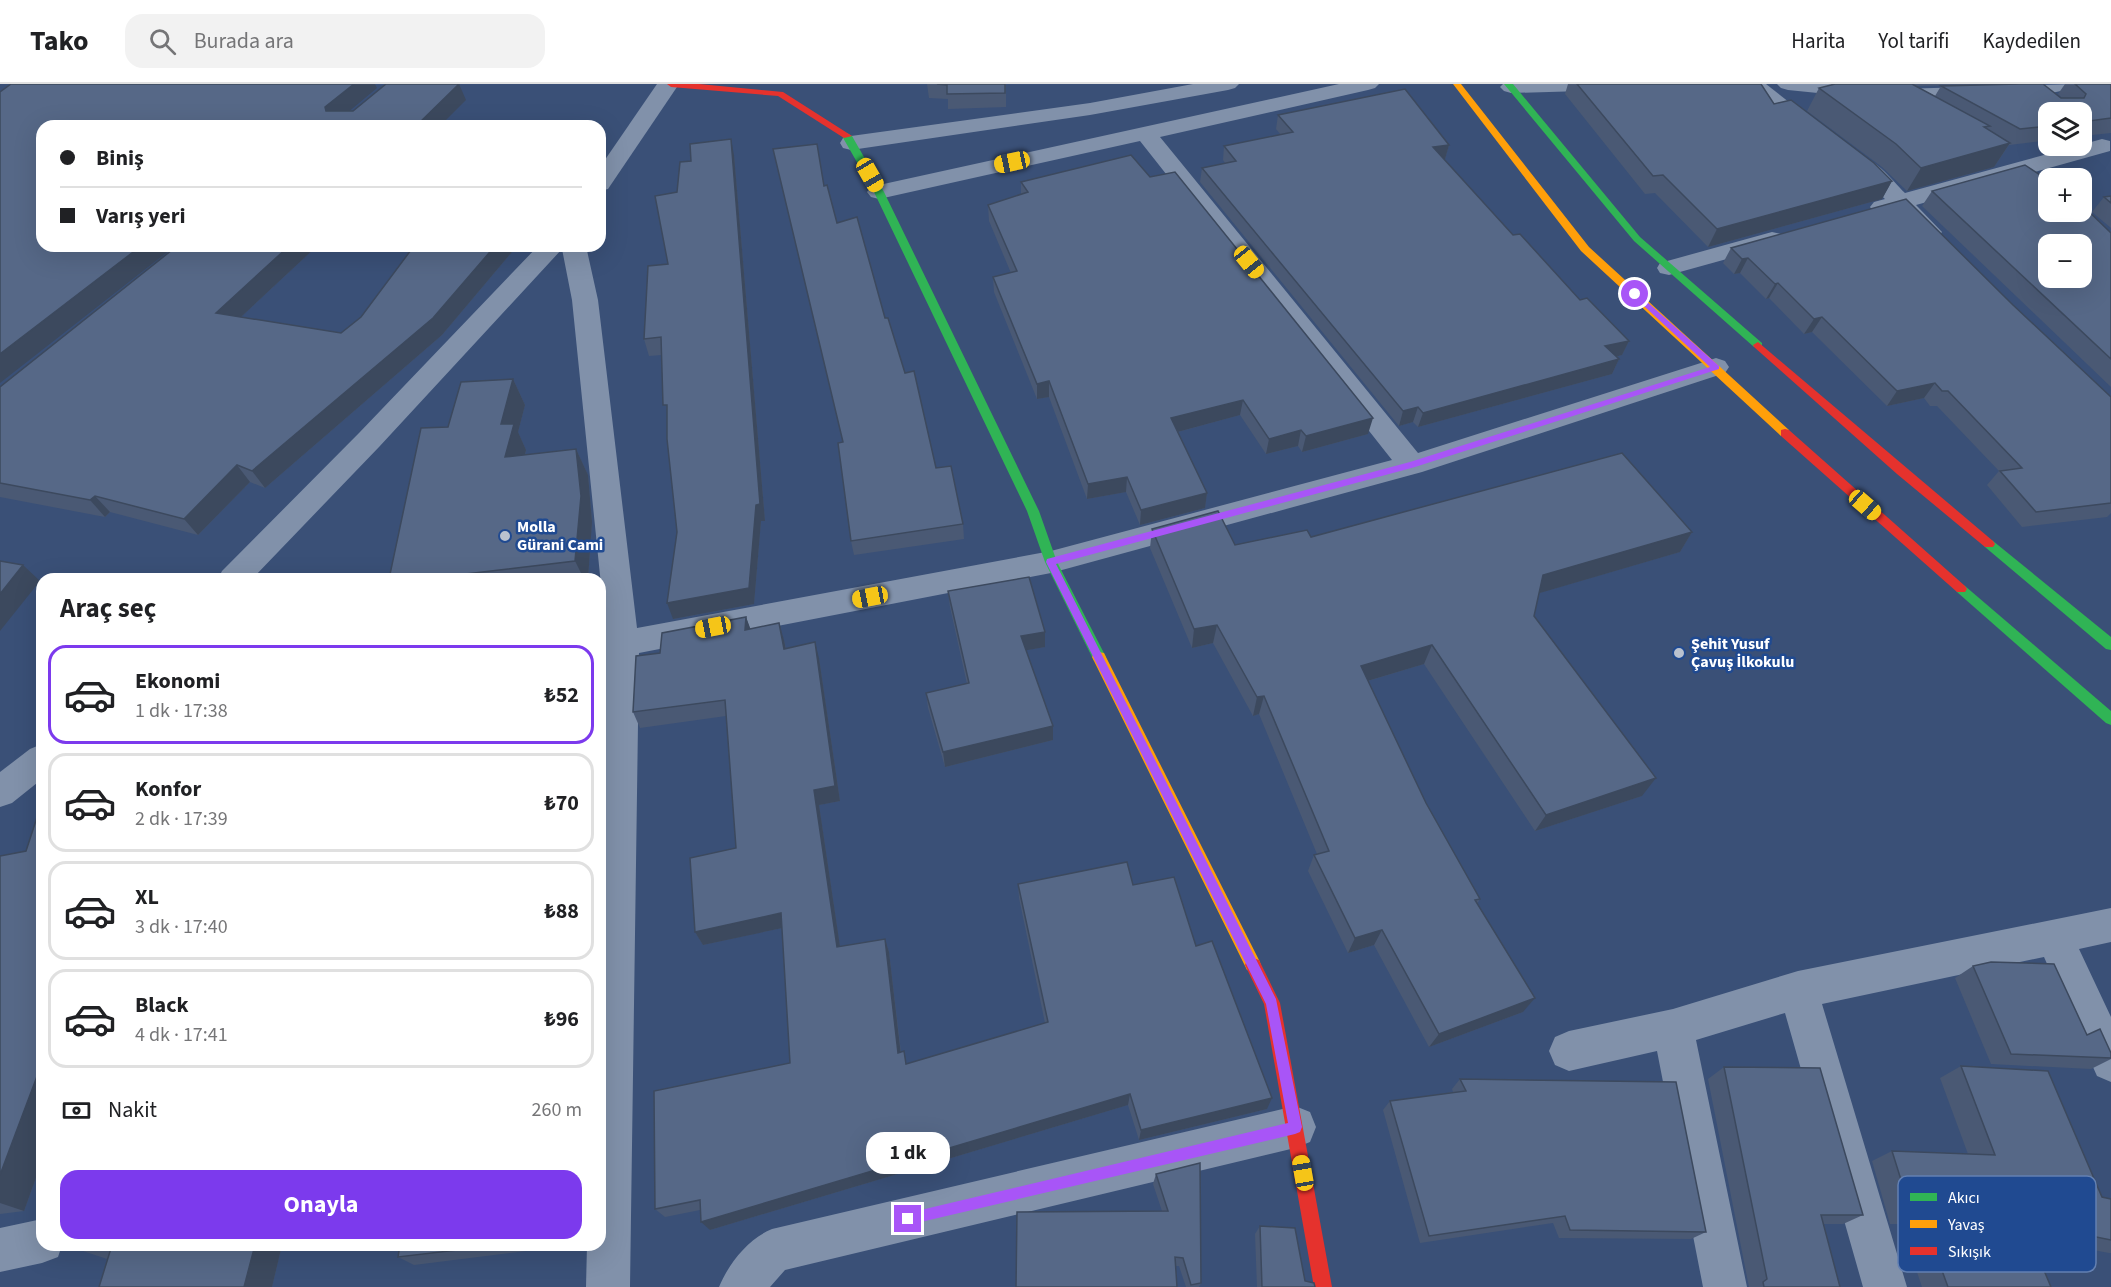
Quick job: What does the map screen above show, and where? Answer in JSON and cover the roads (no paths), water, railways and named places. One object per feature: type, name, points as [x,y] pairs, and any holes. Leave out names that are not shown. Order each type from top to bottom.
[{"type":"main road","points":[[670,84],[734,87],[780,93],[846,135],[879,192],[1033,511],[1051,562],[1272,1003],[1323,1287]]},
{"type":"main road","points":[[1457,84],[1586,249],[1847,490],[2111,719]]},
{"type":"main road","points":[[1510,86],[1637,240],[1901,471],[2111,645]]},
{"type":"street","points":[[606,175],[670,84]]},
{"type":"street","points":[[851,143],[1088,101],[1228,84]]},
{"type":"street","points":[[879,192],[1368,84]]},
{"type":"street","points":[[1510,86],[1616,84]]},
{"type":"street","points":[[1753,84],[1873,174],[1948,249]]},
{"type":"street","points":[[1788,84],[1897,95],[2037,90],[2068,84]]},
{"type":"street","points":[[2037,90],[2051,102]]},
{"type":"street","points":[[1897,95],[1928,112]]},
{"type":"street","points":[[1145,133],[1412,465]]},
{"type":"street","points":[[2092,137],[2107,149]]},
{"type":"street","points":[[1865,212],[2028,167],[2107,149]]},
{"type":"street","points":[[1998,150],[2028,167],[2038,176]]},
{"type":"street","points":[[1669,268],[1796,232]]},
{"type":"street","points":[[239,573],[369,440],[546,252]]},
{"type":"street","points":[[575,252],[585,300],[606,573]]},
{"type":"street","points":[[611,646],[1051,562],[1412,465],[1716,368]]},
{"type":"street","points":[[606,579],[611,646],[608,1287]]},
{"type":"street","points":[[0,792],[36,764]]},
{"type":"street","points":[[1569,1051],[1673,1028],[1798,990],[2111,925]]},
{"type":"street","points":[[2055,938],[2111,1062]]},
{"type":"street","points":[[1798,990],[1885,1287]]},
{"type":"street","points":[[1673,1028],[1725,1287]]},
{"type":"street","points":[[741,1287],[772,1251],[1295,1127]]},
{"type":"street","points":[[0,1250],[36,1242]]},
{"type":"place","name":"Molla Gürani Cami","points":[[505,536]]},
{"type":"place","name":"Şehit Yusuf Çavuş İlkokulu","points":[[1679,653]]}]
